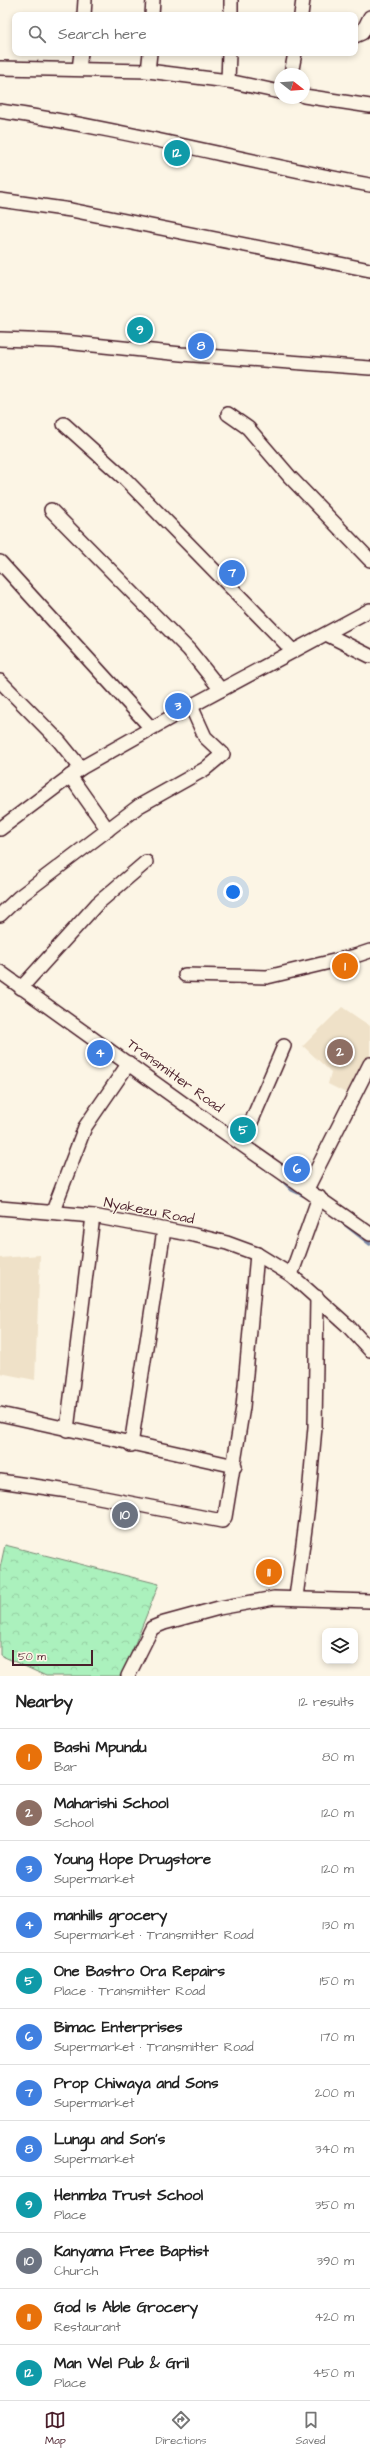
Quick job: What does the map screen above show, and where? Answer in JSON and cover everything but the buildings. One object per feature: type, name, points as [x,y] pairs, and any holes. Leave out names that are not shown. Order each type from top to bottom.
[{"type":"street","points":[[84,12],[85,0]]},
{"type":"street","points":[[152,12],[153,0]]},
{"type":"street","points":[[230,12],[231,0]]},
{"type":"street","points":[[302,12],[304,0]]},
{"type":"street","points":[[358,35],[362,33],[370,17]]},
{"type":"street","points":[[79,69],[81,56]]},
{"type":"street","points":[[148,71],[150,56]]},
{"type":"street","points":[[228,81],[229,56]]},
{"type":"street","points":[[292,68],[294,56]]},
{"type":"street","points":[[0,68],[148,71],[228,81],[274,91]]},
{"type":"street","points":[[310,97],[370,106]]},
{"type":"street","points":[[0,111],[127,132],[263,164],[370,185]]},
{"type":"street","points":[[0,200],[71,210],[370,270]]},
{"type":"street","points":[[0,339],[55,341],[181,354],[370,368]]},
{"type":"street","points":[[228,414],[248,428],[290,477],[370,560]]},
{"type":"street","points":[[64,424],[124,478],[293,651]]},
{"type":"street","points":[[51,510],[127,585],[189,650],[221,690]]},
{"type":"street","points":[[0,562],[151,728]]},
{"type":"street","points":[[0,829],[81,768],[293,651],[328,635],[370,610]]},
{"type":"street","points":[[328,635],[370,656]]},
{"type":"street","points":[[0,681],[59,741],[81,768]]},
{"type":"street","points":[[0,915],[19,897],[139,806],[205,769],[222,754],[205,737],[191,706]]},
{"type":"street","points":[[70,776],[108,830]]},
{"type":"street","points":[[21,988],[97,904],[146,862]]},
{"type":"street","points":[[185,975],[267,977],[355,956],[370,950]]},
{"type":"street","name":"Transmitter Road","points":[[0,972],[318,1198],[369,1232]]},
{"type":"street","points":[[242,1143],[284,1046]]},
{"type":"street","points":[[53,1211],[86,1127],[129,1063]]},
{"type":"street","points":[[307,1189],[370,1064]]},
{"type":"street","points":[[291,1274],[318,1198]]},
{"type":"street","name":"Nyakezu Road","points":[[0,1208],[53,1211],[93,1216],[227,1243],[257,1254],[291,1274],[317,1297],[370,1350]]},
{"type":"street","points":[[67,1430],[93,1216]]},
{"type":"street","points":[[131,1444],[164,1230]]},
{"type":"street","points":[[0,1481],[68,1491],[222,1521],[225,1517],[235,1466],[244,1407],[257,1254]]},
{"type":"street","points":[[296,1597],[308,1506],[315,1426],[317,1297]]},
{"type":"street","points":[[0,1414],[235,1466]]},
{"type":"street","points":[[128,1676],[142,1643],[152,1628],[164,1623],[240,1603],[296,1597],[370,1601]]},
{"type":"shaded area","points":[[342,1007],[370,1026],[370,1058],[348,1094],[328,1084],[331,1072],[303,1046]]},
{"type":"shaded area","points":[[40,1255],[35,1380],[0,1373],[0,1258]]},
{"type":"green space","points":[[5,1545],[159,1584],[122,1676],[46,1676],[0,1655],[0,1568]]},
{"type":"waterway","points":[[281,1179],[292,1190],[307,1197]]},
{"type":"waterway","points":[[342,1222],[370,1244]]},
{"type":"place","name":"Man Wel Pub & Gril","points":[[177,153]]},
{"type":"place","name":"Henmba Trust School","points":[[140,330]]},
{"type":"place","name":"Lungu and Son's","points":[[201,346]]},
{"type":"place","name":"Prop Chiwaya and Sons","points":[[232,573]]},
{"type":"place","name":"Young Hope Drugstore","points":[[178,706]]},
{"type":"place","name":"Bashi Mpundu","points":[[345,966]]},
{"type":"place","name":"Maharishi School","points":[[340,1052]]},
{"type":"place","name":"manhills grocery","points":[[100,1053]]},
{"type":"place","name":"One Bastro Ora Repairs","points":[[243,1130]]},
{"type":"place","name":"Bimac Enterprises","points":[[297,1169]]},
{"type":"place","name":"Kanyama Free Baptist","points":[[125,1515]]},
{"type":"place","name":"God Is Able Grocery","points":[[269,1572]]}]
